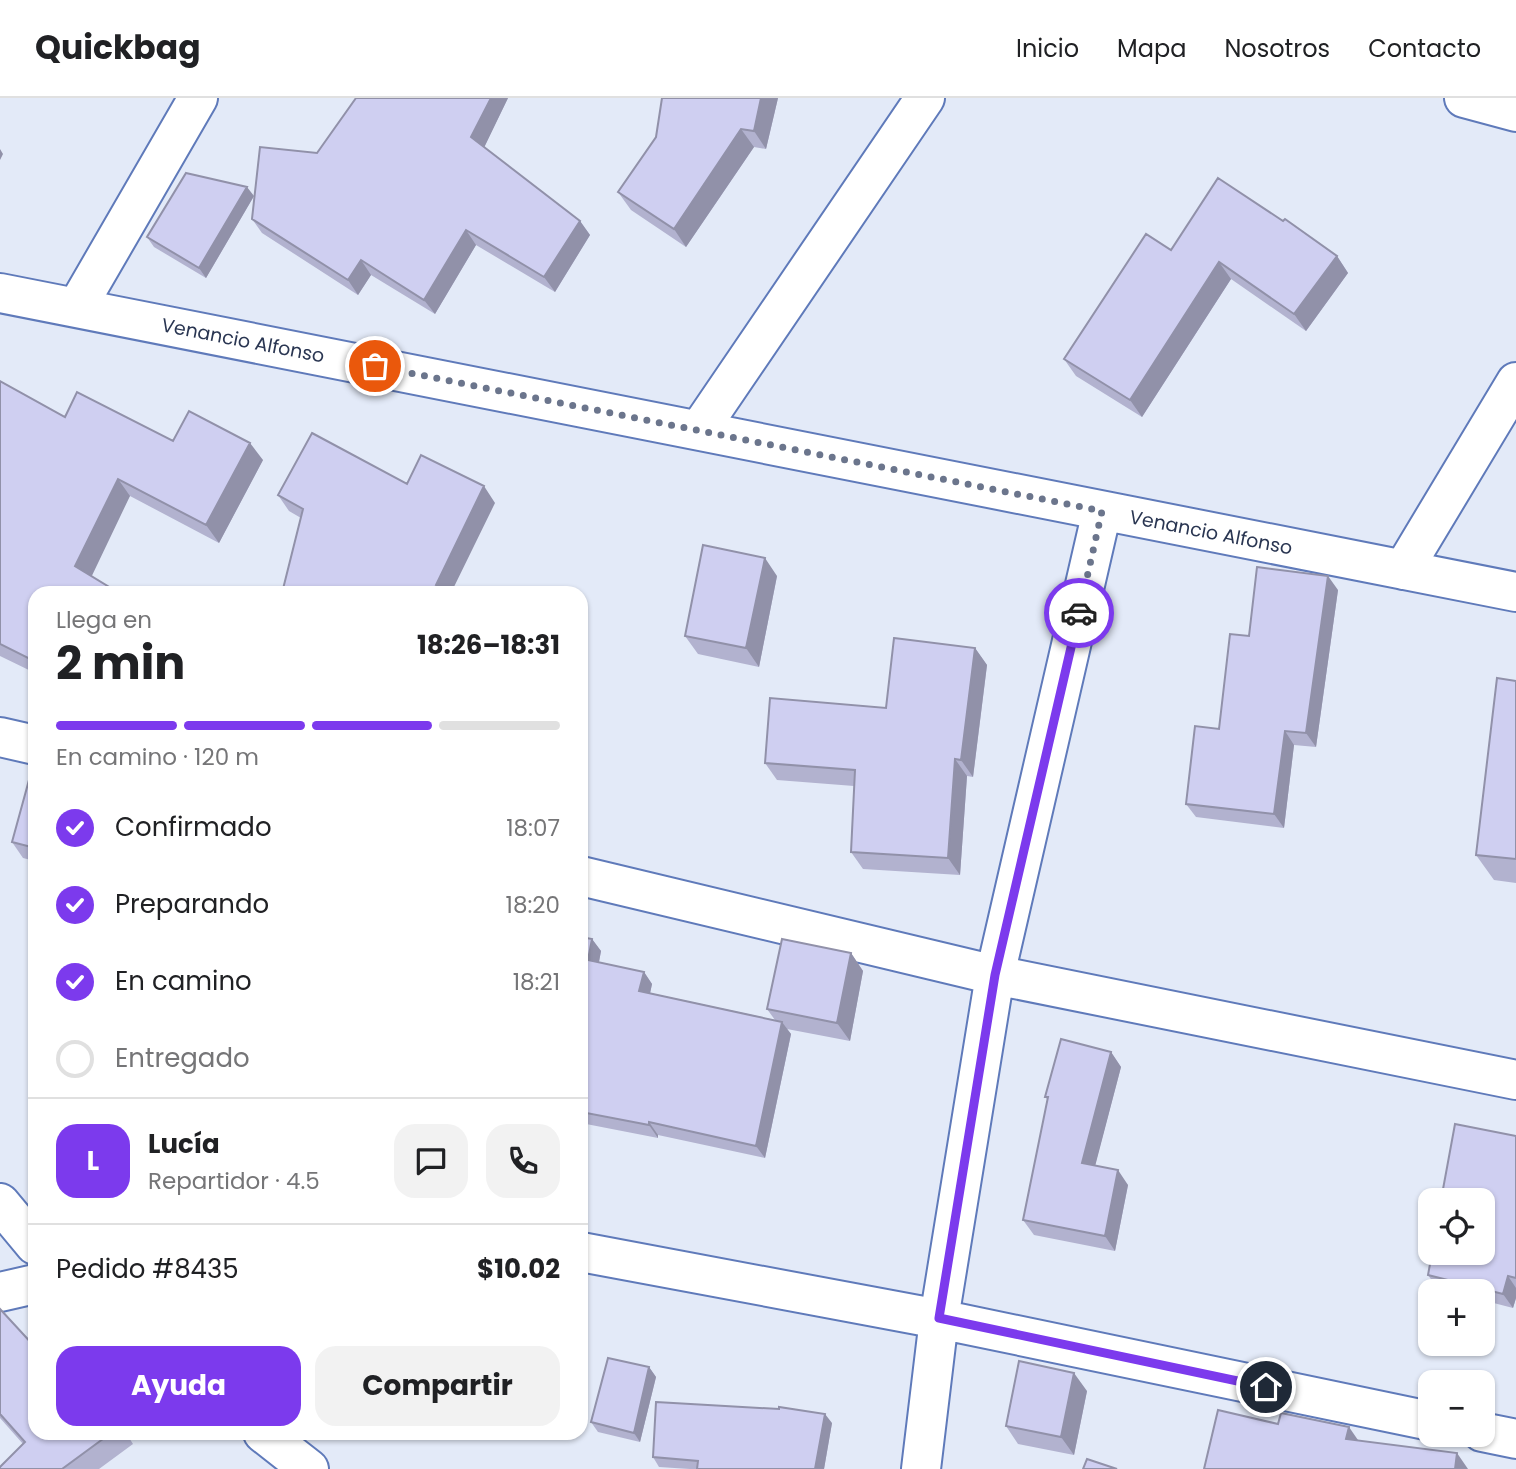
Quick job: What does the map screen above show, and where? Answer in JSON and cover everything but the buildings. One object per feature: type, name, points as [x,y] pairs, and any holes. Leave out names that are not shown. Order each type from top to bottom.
[{"type":"street","points":[[77,307],[198,98]]},
{"type":"street","points":[[699,430],[925,98]]},
{"type":"street","points":[[1464,98],[1516,113]]},
{"type":"street","name":"Venancio Alfonso","points":[[0,293],[1516,592]]},
{"type":"street","points":[[1403,570],[1516,382]]},
{"type":"street","points":[[921,1469],[939,1318],[995,975],[1102,511]]},
{"type":"street","points":[[0,737],[28,743]]},
{"type":"street","points":[[588,878],[995,975],[1516,1080]]},
{"type":"street","points":[[0,1203],[28,1237]]},
{"type":"street","points":[[588,1253],[939,1318],[1418,1418]]},
{"type":"street","points":[[0,1292],[28,1286]]},
{"type":"street","points":[[1495,1435],[1516,1439]]},
{"type":"street","points":[[272,1440],[309,1469]]},
{"type":"way so far","points":[[375,366],[1102,511],[1079,613]]},
{"type":"route","points":[[1079,613],[995,975],[939,1318],[1266,1387]]}]
